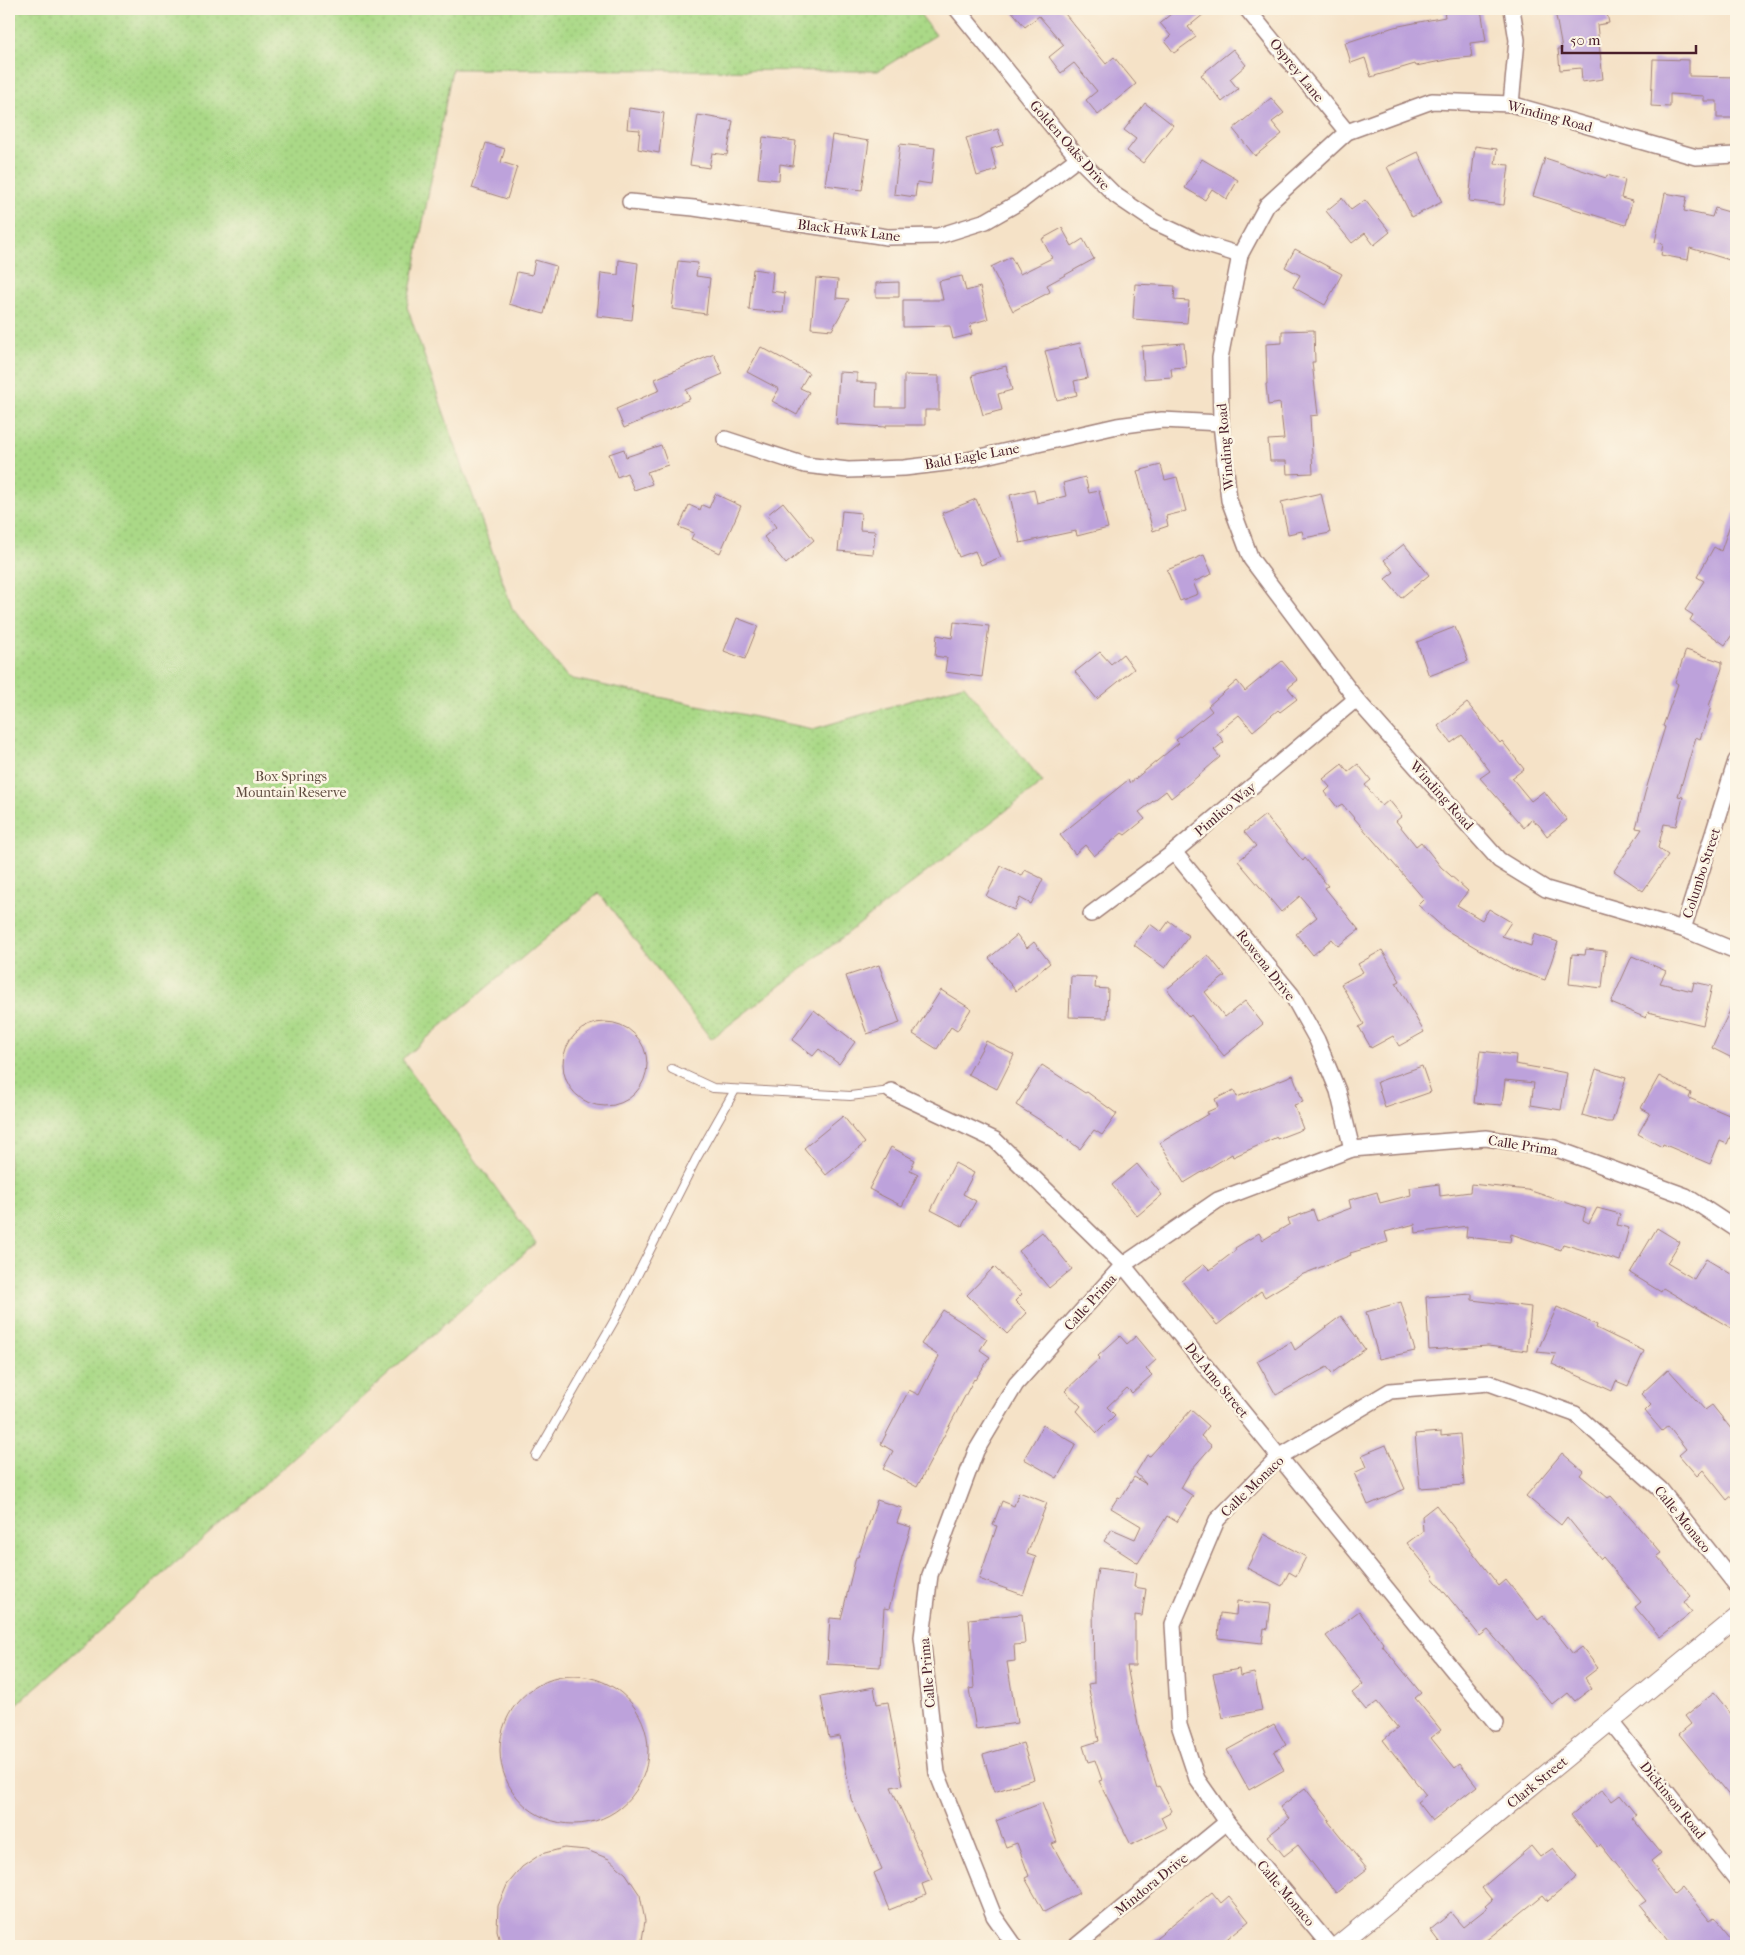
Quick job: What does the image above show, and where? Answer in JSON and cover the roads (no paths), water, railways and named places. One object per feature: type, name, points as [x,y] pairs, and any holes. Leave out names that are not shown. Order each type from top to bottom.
[{"type":"street","name":"Golden Oaks Drive","points":[[957,9],[1078,158],[1115,195],[1155,222],[1198,242],[1240,255]]},
{"type":"street","name":"Osprey Lane","points":[[1248,9],[1347,132]]},
{"type":"street","points":[[1511,104],[1517,40],[1512,9]]},
{"type":"street","name":"Winding Road","points":[[1736,155],[1696,157],[1511,104],[1432,101],[1347,132],[1267,205],[1240,255],[1220,358],[1221,423],[1229,500],[1250,559],[1356,699],[1499,860],[1546,889],[1683,928],[1736,951]]},
{"type":"street","name":"Black Hawk Lane","points":[[630,202],[694,208],[887,236],[938,236],[986,221],[1021,201],[1078,158]]},
{"type":"street","name":"Bald Eagle Lane","points":[[725,439],[805,465],[848,470],[904,468],[963,461],[1116,426],[1162,420],[1221,423]]},
{"type":"street","name":"Pimlico Way","points":[[1091,914],[1174,852],[1356,699]]},
{"type":"street","name":"Columbo Street","points":[[1683,928],[1736,761]]},
{"type":"street","name":"Rowena Drive","points":[[1174,852],[1292,995],[1317,1040],[1338,1091],[1352,1149]]},
{"type":"street","name":"Del Amo Street","points":[[891,1091],[995,1140],[1123,1265],[1496,1723]]},
{"type":"street","name":"Calle Prima","points":[[1015,1946],[994,1916],[937,1773],[922,1637],[930,1575],[976,1451],[1016,1384],[1123,1265],[1218,1200],[1352,1149],[1486,1138],[1554,1148],[1686,1196],[1736,1229]]},
{"type":"street","name":"Calle Monaco","points":[[1330,1946],[1227,1822],[1197,1778],[1179,1725],[1173,1624],[1217,1520],[1279,1457],[1390,1391],[1489,1383],[1576,1414],[1660,1489],[1736,1585]]},
{"type":"street","name":"Clark Street","points":[[1338,1946],[1736,1618]]},
{"type":"street","name":"Dickinson Road","points":[[1610,1722],[1736,1879]]},
{"type":"street","name":"Mindora Drive","points":[[1076,1946],[1227,1822]]},
{"type":"lane","points":[[672,1069],[713,1088],[850,1096],[891,1091]]},
{"type":"lane","points":[[536,1456],[614,1321],[696,1159],[735,1090]]},
{"type":"park label","name":"Box Springs Mountain Reserve","points":[[291,784]]}]
